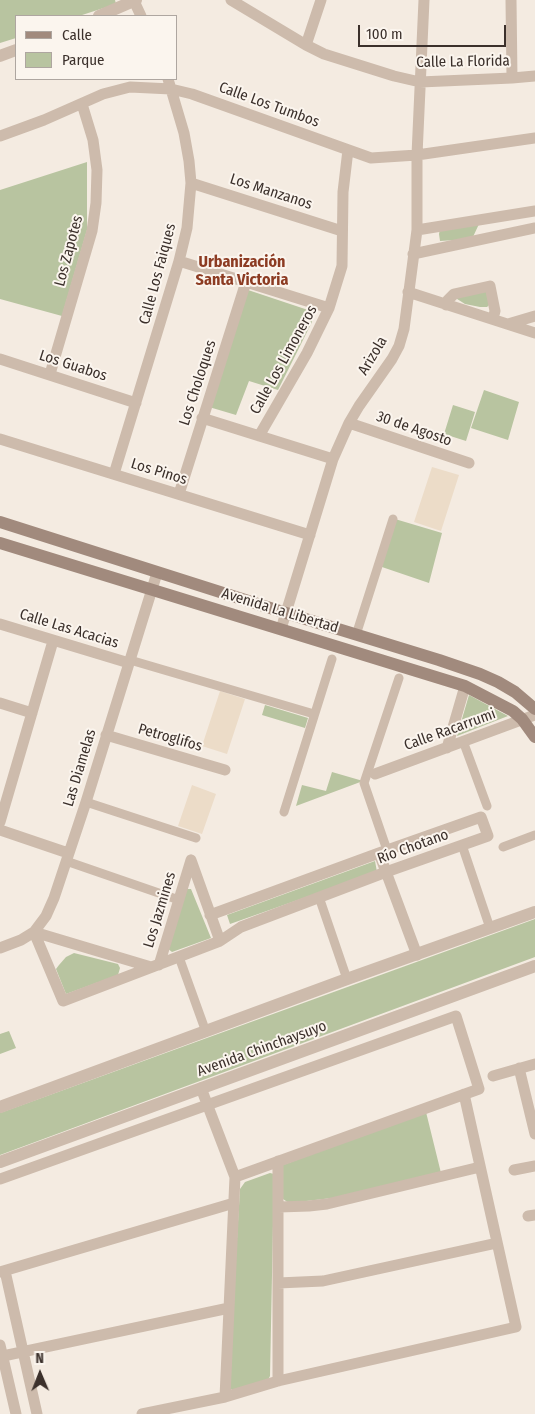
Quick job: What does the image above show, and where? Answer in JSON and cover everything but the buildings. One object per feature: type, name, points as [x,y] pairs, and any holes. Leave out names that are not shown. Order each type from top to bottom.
[{"type":"main road","name":"Avenida La Libertad","points":[[0,522],[480,674],[515,692],[535,709]]},
{"type":"main road","name":"Avenida La Libertad","points":[[0,543],[465,686],[514,711],[535,737]]},
{"type":"main road","points":[[434,675],[439,660]]},
{"type":"street","points":[[101,15],[134,0],[141,15]]},
{"type":"street","name":"Calle La Florida","points":[[232,0],[324,54],[394,76],[420,82],[535,76]]},
{"type":"street","points":[[306,45],[320,0]]},
{"type":"street","name":"Arizola","points":[[281,629],[333,459],[359,406],[392,359],[399,346],[404,329],[417,230],[420,82],[424,0]]},
{"type":"street","points":[[511,0],[512,78]]},
{"type":"street","points":[[0,56],[15,50]]},
{"type":"street","name":"Calle Los Tumbos","points":[[0,136],[44,120],[103,94],[130,87],[170,84],[192,94],[371,158],[418,156],[535,138]]},
{"type":"street","name":"Calle Los Faiques","points":[[114,474],[179,261],[187,228],[191,183],[184,133],[170,84]]},
{"type":"street","name":"Los Zapotes","points":[[50,374],[92,231],[96,203],[97,170],[93,140],[82,104]]},
{"type":"street","name":"Calle Los Limoneros","points":[[259,436],[307,353],[329,308],[342,266],[343,192],[348,150]]},
{"type":"street","name":"Los Manzanos","points":[[191,183],[342,231]]},
{"type":"street","points":[[417,230],[535,212]]},
{"type":"street","points":[[482,240],[486,220]]},
{"type":"street","points":[[414,254],[535,228]]},
{"type":"street","points":[[179,261],[329,308]]},
{"type":"street","name":"Los Choloques","points":[[178,494],[246,282]]},
{"type":"street","points":[[446,305],[454,294],[490,286],[494,311],[493,320]]},
{"type":"street","points":[[408,292],[535,333]]},
{"type":"street","points":[[508,324],[535,316]]},
{"type":"street","name":"Los Guabos","points":[[0,359],[136,402]]},
{"type":"street","points":[[202,418],[333,459]]},
{"type":"street","name":"30 de Agosto","points":[[349,423],[469,463]]},
{"type":"street","name":"Los Pinos","points":[[1,441],[310,535]]},
{"type":"street","points":[[356,635],[393,519]]},
{"type":"street","name":"Las Diamelas","points":[[0,948],[21,940],[34,932],[46,916],[86,802],[157,573]]},
{"type":"street","name":"Calle Las Acacias","points":[[0,624],[54,641],[130,661]]},
{"type":"street","points":[[0,822],[54,641]]},
{"type":"street","points":[[284,812],[332,659]]},
{"type":"street","points":[[130,661],[314,714]]},
{"type":"street","points":[[399,678],[364,783],[383,851],[386,872],[416,955]]},
{"type":"street","points":[[447,748],[465,686]]},
{"type":"street","points":[[0,703],[32,713]]},
{"type":"street","name":"Calle Racarrumi","points":[[375,774],[535,715]]},
{"type":"street","name":"Petroglifos","points":[[106,735],[225,770]]},
{"type":"street","points":[[463,742],[487,806]]},
{"type":"street","points":[[86,802],[196,838]]},
{"type":"street","name":"Río Chotano","points":[[34,932],[63,1001],[220,941],[240,927],[488,836],[481,817],[210,915]]},
{"type":"street","points":[[0,830],[179,900]]},
{"type":"street","points":[[503,847],[535,835]]},
{"type":"street","points":[[462,845],[490,928]]},
{"type":"street","name":"Los Jazmines","points":[[155,966],[179,900],[191,860],[220,941]]},
{"type":"street","points":[[307,879],[347,979]]},
{"type":"street","points":[[0,1107],[535,912]]},
{"type":"street","points":[[34,932],[155,966]]},
{"type":"street","points":[[179,957],[206,1032]]},
{"type":"street","name":"Avenida Chinchaysuyo","points":[[0,1162],[535,966]]},
{"type":"street","points":[[0,1179],[456,1016],[479,1089],[235,1177]]},
{"type":"street","points":[[492,1076],[535,1064]]},
{"type":"street","points":[[519,1068],[535,1134]]},
{"type":"street","points":[[202,1088],[235,1177],[225,1396]]},
{"type":"street","points":[[142,1414],[516,1327],[464,1094]]},
{"type":"street","points":[[278,1161],[278,1381]]},
{"type":"street","points":[[514,1170],[535,1166]]},
{"type":"street","points":[[279,1207],[327,1204],[480,1167]]},
{"type":"street","points":[[37,1414],[2,1272],[234,1203]]},
{"type":"street","points":[[278,1284],[323,1281],[497,1244]]},
{"type":"street","points":[[16,1414],[1,1350],[23,1351],[229,1308]]},
{"type":"green space","points":[[0,0],[115,0],[116,4],[82,15],[15,15],[15,38],[0,43]]},
{"type":"green space","points":[[87,162],[87,230],[62,316],[0,299],[0,190]]},
{"type":"green space","points":[[479,224],[472,239],[440,241],[440,229]]},
{"type":"green space","points":[[248,290],[308,310],[312,322],[278,390],[249,381],[236,415],[209,407]]},
{"type":"green space","points":[[487,290],[490,304],[487,307],[465,304],[454,297]]},
{"type":"green space","points":[[484,390],[519,402],[508,440],[471,428]]},
{"type":"green space","points":[[453,405],[475,412],[466,441],[444,434]]},
{"type":"green space","points":[[395,519],[442,533],[429,583],[379,566]]},
{"type":"green space","points":[[469,695],[508,716],[457,736]]},
{"type":"green space","points":[[265,705],[308,718],[305,728],[262,715]]},
{"type":"green space","points":[[332,772],[363,781],[296,806],[302,785],[326,791]]},
{"type":"green space","points":[[375,861],[377,872],[230,924],[227,915]]},
{"type":"green space","points":[[186,889],[191,889],[211,938],[172,952],[167,948]]},
{"type":"green space","points":[[535,919],[535,957],[0,1155],[0,1113]]},
{"type":"green space","points":[[74,953],[118,964],[120,968],[118,975],[66,994],[56,969],[66,957]]},
{"type":"green space","points":[[9,1031],[16,1048],[0,1054],[0,1034]]},
{"type":"green space","points":[[426,1112],[441,1173],[341,1197],[289,1203],[283,1199],[283,1165]]},
{"type":"green space","points":[[270,1173],[274,1174],[270,1376],[268,1380],[235,1391],[228,1388],[240,1189],[245,1182]]},
{"type":"shaded area","points":[[432,467],[459,475],[441,531],[414,522]]},
{"type":"shaded area","points":[[220,691],[245,699],[227,754],[202,746]]},
{"type":"shaded area","points":[[192,785],[216,794],[202,834],[178,826]]},
{"type":"district","name":"Urbanización Santa Victoria","points":[[242,272]]}]
